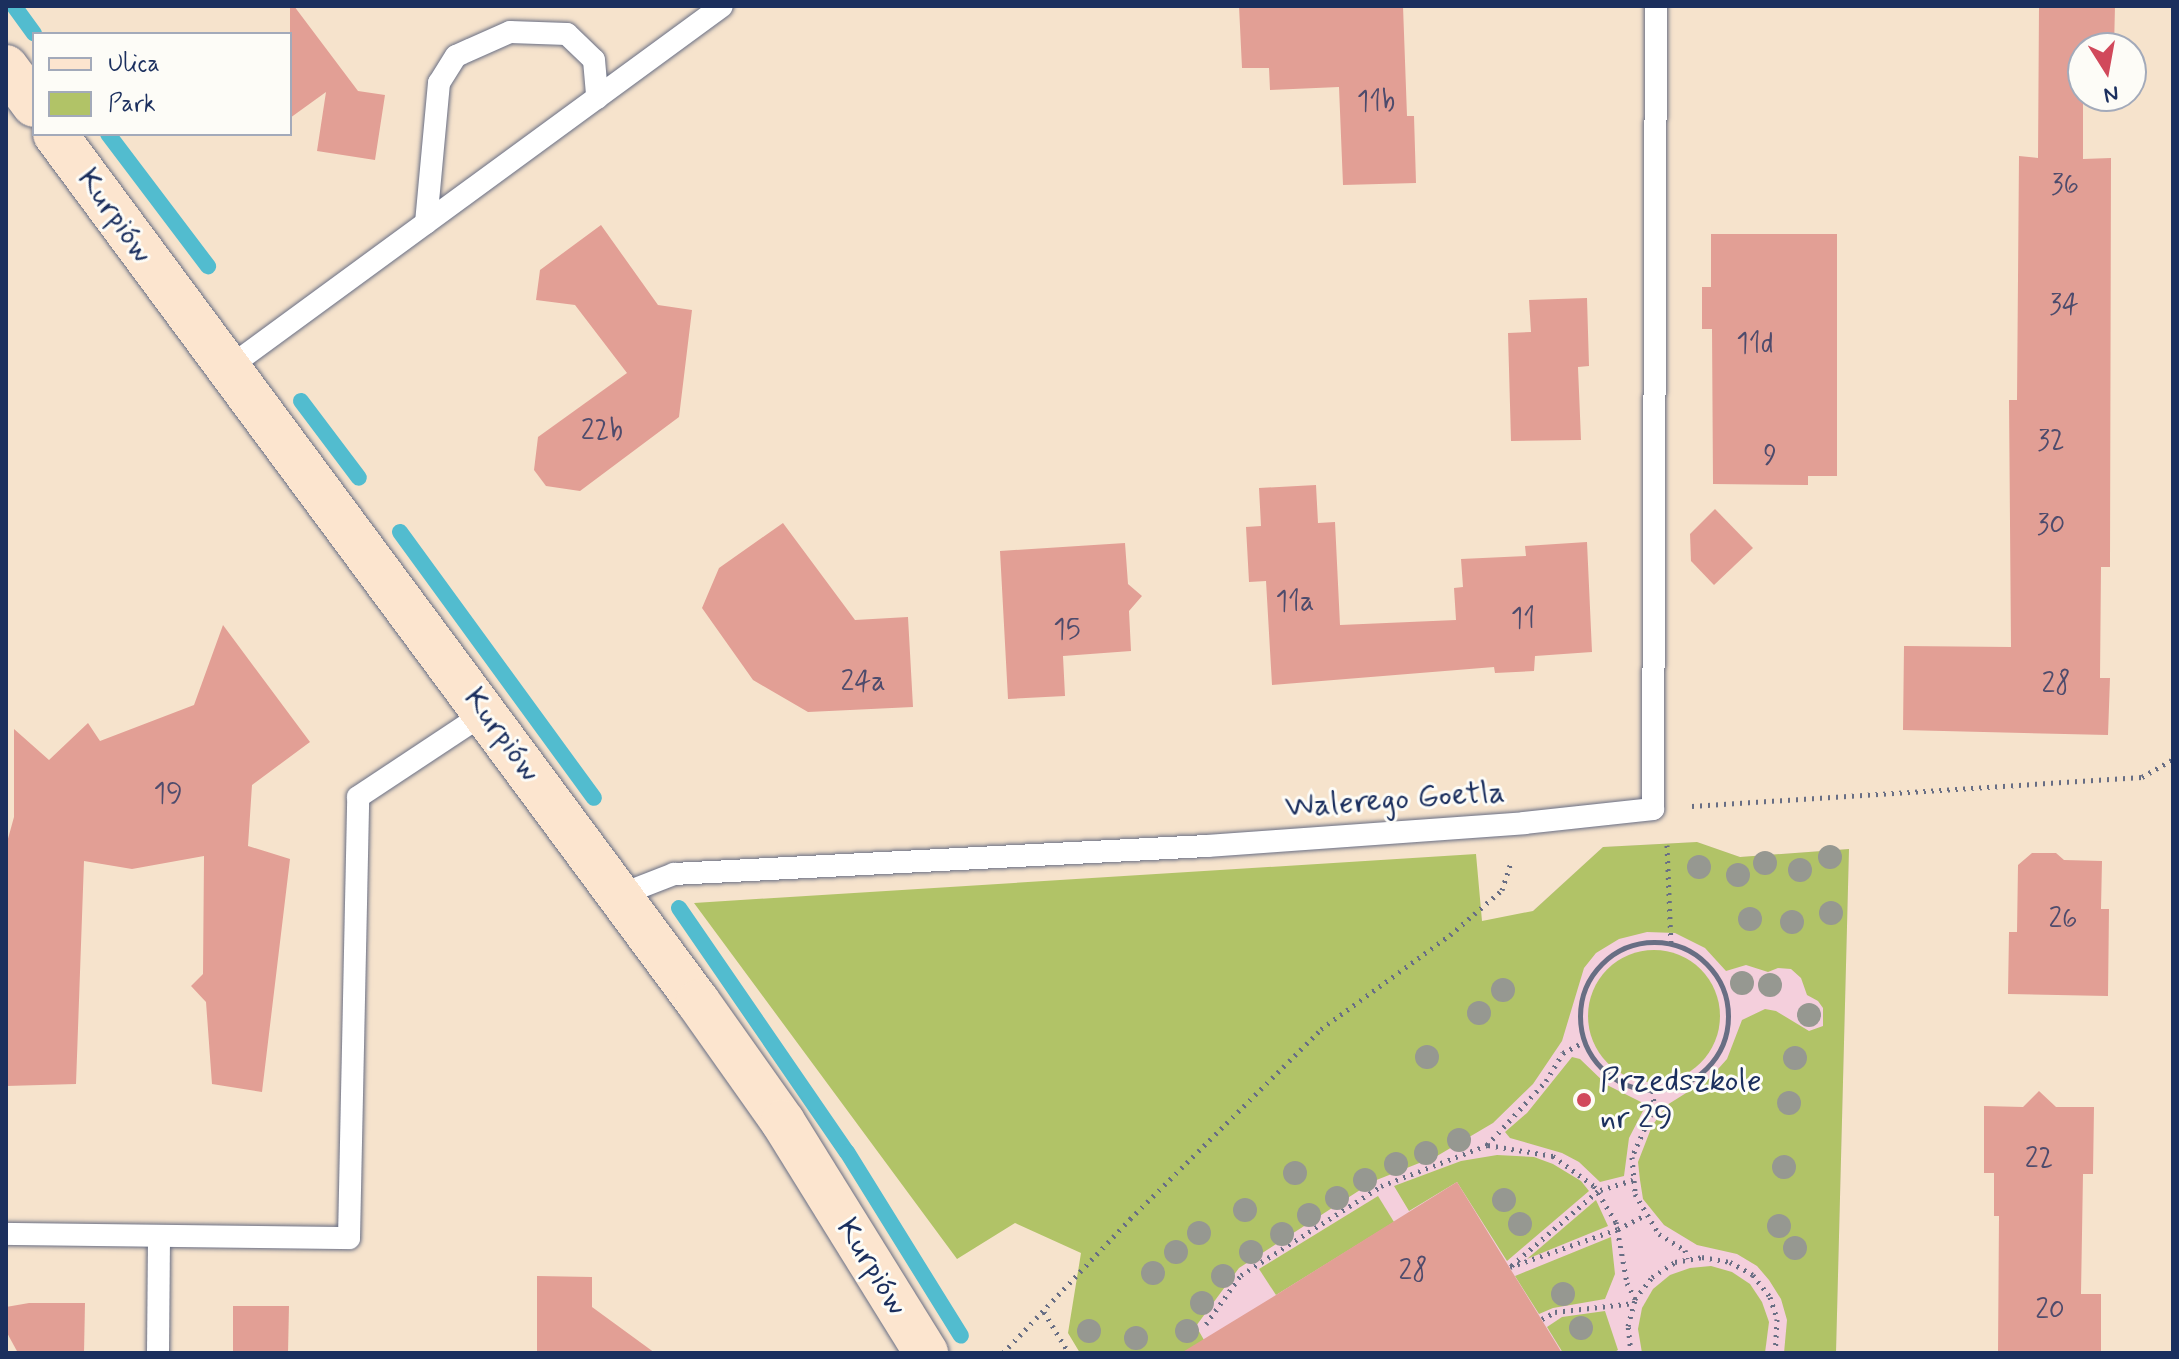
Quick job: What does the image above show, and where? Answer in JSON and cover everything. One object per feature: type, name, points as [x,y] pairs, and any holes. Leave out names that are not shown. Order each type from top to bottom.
[{"type":"street","points":[[6,67],[32,102]]},
{"type":"street","name":"Kurpiów","points":[[56,136],[620,895],[783,1122],[926,1353]]},
{"type":"lane","points":[[228,368],[722,6]]},
{"type":"lane","points":[[1656,6],[1659,808]]},
{"type":"lane","points":[[426,223],[439,83],[456,56],[510,32],[567,34],[594,60],[597,98]]},
{"type":"lane","points":[[6,1234],[349,1238],[358,797],[485,713]]},
{"type":"lane","name":"Walerego Goetla","points":[[620,895],[674,874],[1207,846],[1524,823],[1659,808]]},
{"type":"lane","points":[[158,1353],[159,1236]]},
{"type":"path","points":[[1671,944],[1659,808],[2142,777],[2173,759]]},
{"type":"path","points":[[1003,1353],[1130,1219],[1321,1029],[1450,935],[1502,890],[1524,823]]},
{"type":"path","points":[[1641,943],[1671,944],[1692,951],[1712,968],[1724,990],[1729,1016],[1724,1043],[1711,1065],[1691,1081],[1653,1091],[1616,1081],[1596,1065],[1584,1042],[1580,1004],[1596,969],[1616,952],[1641,943]]},
{"type":"path","points":[[1206,1324],[1241,1275],[1381,1186],[1487,1145],[1546,1081],[1563,1053],[1584,1042]]},
{"type":"path","points":[[1653,1091],[1654,1107],[1632,1157],[1633,1180],[1645,1215],[1659,1234],[1685,1250],[1687,1259]]},
{"type":"path","points":[[1487,1145],[1553,1156],[1573,1167],[1598,1191],[1618,1229],[1627,1283],[1635,1301]]},
{"type":"path","points":[[1633,1180],[1598,1191],[1510,1267],[1618,1229],[1645,1215]]},
{"type":"path","points":[[1631,1353],[1628,1326],[1635,1301],[1652,1277],[1675,1262],[1702,1257],[1730,1262],[1753,1275],[1770,1297],[1777,1319],[1775,1353]]},
{"type":"path","points":[[1542,1319],[1555,1312],[1635,1301]]},
{"type":"path","points":[[1044,1312],[1069,1353]]},
{"type":"shaded area","name":"Przedszkole nr 29","points":[[1697,842],[1740,857],[1849,849],[1836,1353],[1080,1353],[1119,1288],[1603,847]]},
{"type":"green space","points":[[1697,842],[1740,857],[1849,849],[1836,1353],[1784,1353],[1787,1320],[1781,1299],[1769,1280],[1757,1266],[1737,1254],[1697,1245],[1664,1225],[1643,1199],[1640,1180],[1638,1162],[1652,1126],[1667,1105],[1710,1078],[1727,1059],[1742,1020],[1765,1009],[1776,1011],[1809,1031],[1823,1026],[1823,1008],[1807,995],[1801,978],[1791,969],[1778,968],[1768,972],[1746,965],[1726,971],[1705,948],[1675,933],[1647,932],[1619,939],[1596,953],[1584,968],[1562,1041],[1533,1084],[1493,1123],[1437,1156],[1374,1181],[1239,1268],[1196,1326],[1204,1340],[1183,1353],[1080,1353],[1068,1333],[1081,1253],[1015,1223],[957,1259],[694,903],[1476,854],[1482,921],[1533,911],[1603,847]]},
{"type":"green space","points":[[1654,950],[1679,955],[1701,969],[1715,991],[1720,1016],[1715,1041],[1701,1063],[1679,1077],[1654,1082],[1629,1077],[1607,1063],[1593,1041],[1588,1016],[1593,991],[1607,969],[1629,955]]},
{"type":"green space","points":[[1572,1057],[1580,1059],[1607,1085],[1641,1102],[1644,1109],[1629,1138],[1624,1176],[1600,1182],[1579,1162],[1562,1153],[1510,1138],[1505,1132],[1527,1113]]},
{"type":"green space","points":[[1497,1155],[1534,1157],[1553,1164],[1581,1181],[1589,1191],[1507,1261],[1457,1182],[1409,1211],[1394,1186],[1461,1161]]},
{"type":"green space","points":[[1378,1196],[1394,1222],[1276,1295],[1259,1269]]},
{"type":"green space","points":[[1596,1200],[1608,1226],[1527,1259]]},
{"type":"green space","points":[[1611,1237],[1615,1274],[1605,1299],[1553,1308],[1539,1314],[1515,1276]]},
{"type":"green space","points":[[1711,1266],[1732,1272],[1750,1284],[1762,1302],[1769,1322],[1765,1353],[1642,1353],[1638,1329],[1642,1308],[1653,1289],[1670,1275],[1690,1268]]},
{"type":"green space","points":[[1605,1311],[1618,1350],[1613,1353],[1563,1353],[1547,1327],[1562,1317]]},
{"type":"building","points":[[290,6],[294,6],[358,91],[385,95],[375,160],[317,151],[326,92],[292,117]]},
{"type":"building","points":[[1239,6],[1403,6],[1407,116],[1414,116],[1416,183],[1343,185],[1339,87],[1270,90],[1269,68],[1242,68]]},
{"type":"building","points":[[2039,6],[2115,6],[2114,32],[2067,32],[2067,112],[2083,112],[2083,159],[2111,158],[2110,567],[2101,567],[2100,678],[2110,678],[2108,735],[1903,730],[1904,646],[2011,647],[2009,400],[2017,400],[2019,156],[2038,158]]},
{"type":"building","points":[[601,225],[658,305],[692,310],[679,417],[580,491],[546,486],[534,470],[538,437],[627,373],[575,305],[536,300],[540,270]]},
{"type":"building","points":[[1711,234],[1837,234],[1837,476],[1808,476],[1808,485],[1713,484],[1712,329],[1702,329],[1702,287],[1711,287]]},
{"type":"building","points":[[1587,298],[1589,366],[1578,367],[1581,440],[1511,441],[1508,333],[1531,332],[1529,300]]},
{"type":"building","points":[[1316,485],[1318,523],[1335,522],[1340,625],[1456,620],[1454,588],[1463,587],[1461,559],[1526,556],[1525,546],[1587,542],[1592,652],[1535,656],[1534,671],[1495,673],[1494,667],[1272,685],[1266,581],[1249,582],[1246,527],[1261,526],[1259,488]]},
{"type":"building","points":[[1715,509],[1753,548],[1714,585],[1691,561],[1690,534]]},
{"type":"building","points":[[783,523],[855,620],[908,617],[913,707],[808,712],[753,680],[702,608],[719,568]]},
{"type":"building","points":[[1125,543],[1128,584],[1142,596],[1129,611],[1131,651],[1063,656],[1065,696],[1008,699],[1000,551]]},
{"type":"building","points":[[223,625],[310,742],[252,785],[248,846],[290,859],[262,1092],[212,1084],[206,1002],[191,986],[203,974],[204,856],[132,869],[84,861],[76,1084],[6,1086],[6,846],[14,817],[14,729],[49,760],[88,723],[100,741],[194,705]]},
{"type":"building","points":[[2032,853],[2056,853],[2064,860],[2102,861],[2101,909],[2109,909],[2108,996],[2008,994],[2009,932],[2017,932],[2018,865]]},
{"type":"building","points":[[2039,1091],[2056,1107],[2094,1107],[2093,1174],[2083,1174],[2081,1294],[2101,1294],[2101,1353],[1998,1353],[1999,1216],[1994,1216],[1994,1173],[1984,1173],[1984,1106],[2023,1107]]},
{"type":"building","points":[[1457,1182],[1562,1353],[1181,1353],[1263,1303]]},
{"type":"building","points":[[537,1276],[592,1277],[592,1307],[655,1353],[537,1353]]},
{"type":"building","points":[[29,1303],[85,1303],[84,1353],[18,1353],[6,1331],[6,1307]]},
{"type":"building","points":[[233,1306],[289,1306],[288,1353],[233,1353]]},
{"type":"waterway","points":[[14,6],[33,32]]},
{"type":"waterway","points":[[110,136],[208,266]]},
{"type":"waterway","points":[[301,401],[359,478]]},
{"type":"waterway","points":[[400,532],[594,798]]},
{"type":"waterway","points":[[679,908],[847,1152],[961,1336]]},
{"type":"place","name":"Przedszkole nr 29","points":[[1584,1100]]}]
